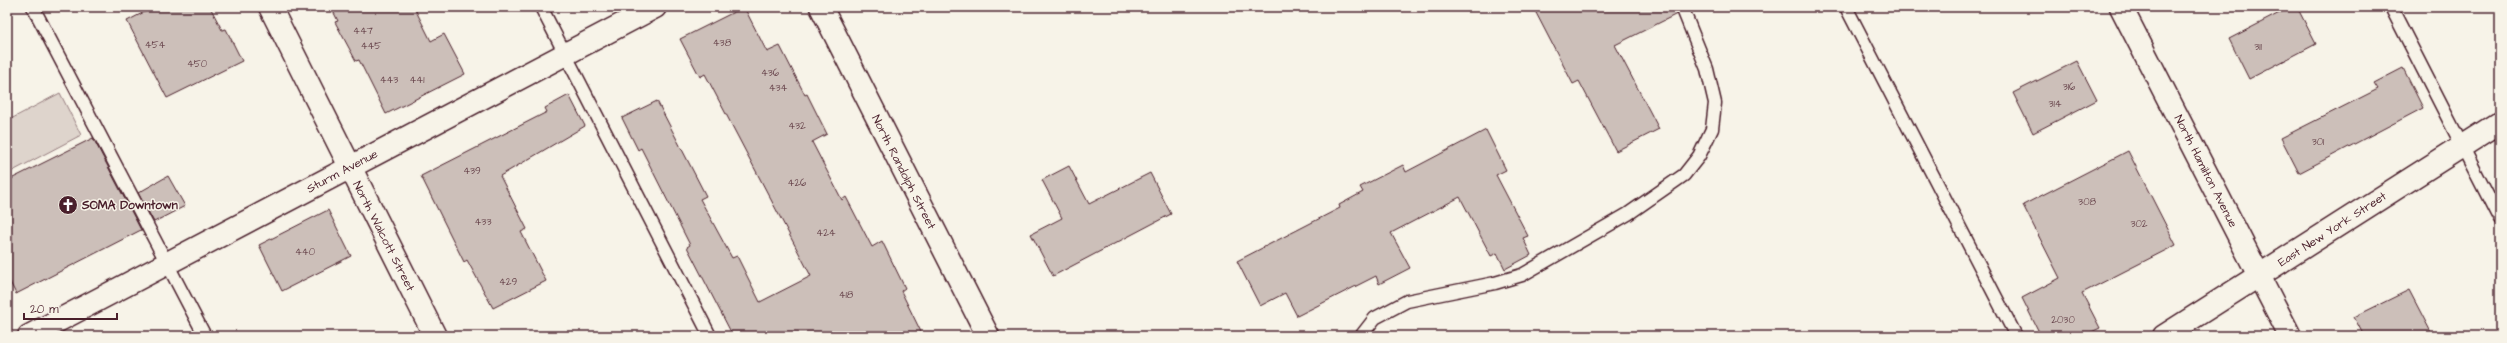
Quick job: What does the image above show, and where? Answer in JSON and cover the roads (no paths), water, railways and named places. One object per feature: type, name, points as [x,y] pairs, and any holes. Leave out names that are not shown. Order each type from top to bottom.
[{"type":"street","name":"North Walcott Street","points":[[270,7],[349,168],[435,336]]},
{"type":"street","name":"Sturm Avenue","points":[[29,336],[655,7]]},
{"type":"street","name":"North Randolph Street","points":[[821,7],[988,336]]},
{"type":"street","name":"North Hamilton Avenue","points":[[2121,7],[2290,336]]},
{"type":"street","name":"East New York Street","points":[[2164,336],[2500,122]]},
{"type":"lane","points":[[33,7],[205,336]]},
{"type":"lane","points":[[541,7],[710,336]]},
{"type":"lane","points":[[1361,336],[1375,318],[1406,301],[1495,283],[1522,275],[1628,214],[1684,175],[1699,156],[1712,130],[1715,103],[1707,69],[1682,7]]},
{"type":"lane","points":[[1846,7],[2016,336]]},
{"type":"lane","points":[[2391,7],[2500,220]]},
{"type":"place","name":"SOMA Downtown","points":[[68,205]]}]
